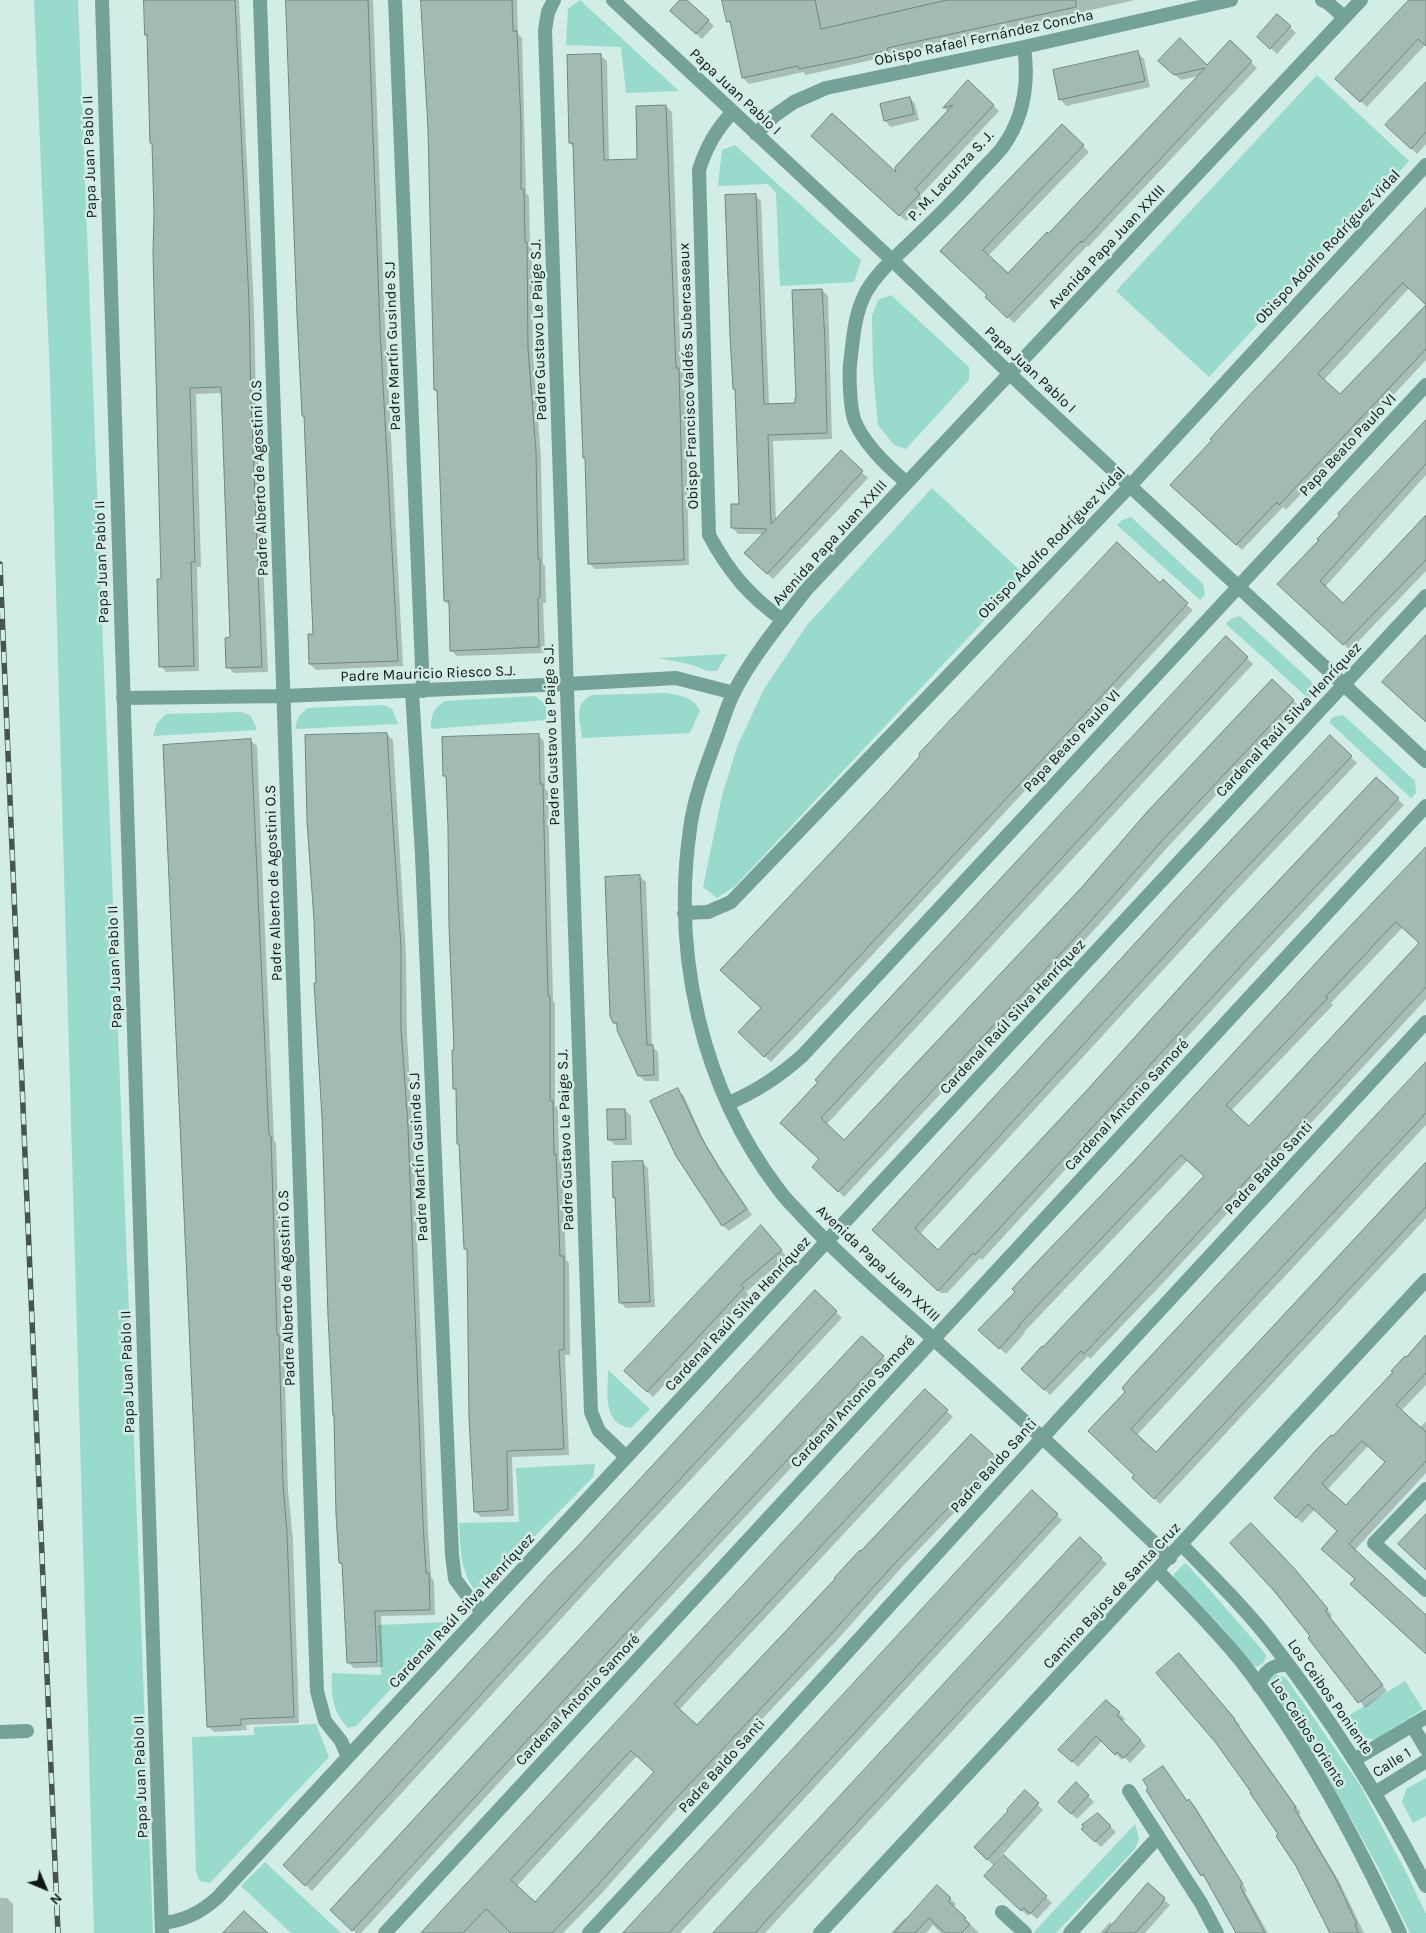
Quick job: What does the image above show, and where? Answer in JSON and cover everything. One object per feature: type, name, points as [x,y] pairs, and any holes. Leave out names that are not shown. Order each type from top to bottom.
[{"type":"street","name":"Papa Juan Pablo II","points":[[102,0],[162,1928]]},
{"type":"street","name":"Padre Alberto de Agostini O.S","points":[[260,0],[317,1690],[325,1721],[341,1741],[348,1757]]},
{"type":"street","name":"Padre Martín Gusinde S.J","points":[[395,0],[423,885],[452,1555],[455,1579],[472,1602],[483,1611]]},
{"type":"street","name":"Padre Gustavo Le Paige S.J.","points":[[554,0],[548,12],[545,30],[591,1412],[599,1431],[626,1457]]},
{"type":"street","name":"Obispo Rafael Fernández Concha","points":[[756,134],[774,116],[789,105],[826,88],[1024,47],[1231,0]]},
{"type":"street","points":[[1322,0],[1344,17]]},
{"type":"street","name":"Avenida Papa Juan XXIII","points":[[1170,1558],[1042,1437],[826,1242],[780,1192],[755,1156],[728,1103],[706,1052],[689,970],[684,913],[690,826],[702,777],[734,693],[783,620],[806,590],[1361,0]]},
{"type":"street","name":"Papa Juan Pablo I","points":[[622,3],[756,134],[892,260],[1010,374],[1426,761]]},
{"type":"street","name":"P. M. Lacunza S. J.","points":[[906,482],[873,450],[855,421],[849,378],[854,322],[859,306],[876,276],[953,202],[1002,148],[1018,118],[1026,83],[1027,65],[1024,47]]},
{"type":"street","name":"Obispo Francisco Valdés Subercaseaux","points":[[733,112],[718,129],[710,142],[699,170],[709,535],[735,577],[766,607],[783,620]]},
{"type":"street","name":"Obispo Adolfo Rodríguez Vidal","points":[[684,913],[708,912],[731,902],[1130,486],[1426,166]]},
{"type":"street","name":"Papa Beato Paulo VI","points":[[728,1103],[766,1085],[802,1055],[1426,385]]},
{"type":"street","name":"Cardenal Raúl Silva Henríquez","points":[[162,1928],[187,1918],[209,1906],[1426,596]]},
{"type":"street","name":"Padre Mauricio Riesco S.J.","points":[[123,698],[284,696],[676,678],[734,693]]},
{"type":"street","name":"Cardenal Antonio Samoré","points":[[385,1933],[1426,806]]},
{"type":"street","name":"Padre Baldo Santi","points":[[589,1933],[710,1803],[1042,1437],[1426,1022]]},
{"type":"street","name":"Camino Bajos de Santa Cruz","points":[[820,1933],[1158,1571],[1426,1280]]},
{"type":"street","points":[[1426,1489],[1374,1544],[1426,1590]]},
{"type":"street","name":"Los Ceibos Poniente","points":[[1182,1545],[1243,1610],[1288,1665],[1333,1725],[1400,1836],[1426,1886]]},
{"type":"street","name":"Los Ceibos Oriente","points":[[1158,1571],[1201,1614],[1240,1660],[1283,1719],[1344,1820],[1400,1933]]},
{"type":"street","points":[[1259,1686],[1262,1676],[1269,1668],[1278,1664],[1288,1665]]},
{"type":"street","name":"Calle 1","points":[[1354,1760],[1426,1717]]},
{"type":"street","points":[[1412,1726],[1426,1749]]},
{"type":"street","points":[[0,1732],[27,1731]]},
{"type":"street","name":"Calle 1","points":[[1375,1793],[1426,1761]]},
{"type":"street","points":[[1129,1791],[1201,1903],[1217,1933]]},
{"type":"street","points":[[1070,1933],[1158,1837]]},
{"type":"street","points":[[1002,1912],[1025,1933]]},
{"type":"green space","points":[[34,0],[78,0],[153,1933],[94,1933],[50,379]]},
{"type":"green space","points":[[580,0],[679,91],[626,93],[621,47],[566,45],[568,9]]},
{"type":"green space","points":[[1317,75],[1409,161],[1209,377],[1116,291]]},
{"type":"green space","points":[[735,145],[861,260],[854,282],[780,286],[776,193],[768,184],[718,186],[722,150]]},
{"type":"green space","points":[[891,295],[969,367],[969,380],[906,449],[894,445],[878,425],[873,371],[872,316],[878,300]]},
{"type":"green space","points":[[932,488],[1026,576],[735,886],[717,898],[703,887],[722,796],[737,747],[764,689],[807,625]]},
{"type":"green space","points":[[1131,517],[1203,584],[1205,595],[1200,600],[1117,525],[1122,520]]},
{"type":"green space","points":[[1240,616],[1312,682],[1314,694],[1309,699],[1226,624],[1231,619]]},
{"type":"green space","points":[[727,654],[717,671],[707,671],[693,665],[658,658]]},
{"type":"green space","points":[[667,693],[691,700],[700,711],[690,733],[582,738],[579,719],[580,708],[582,703],[592,695]]},
{"type":"green space","points":[[534,696],[546,704],[546,720],[431,729],[433,713],[445,701]]},
{"type":"green space","points":[[383,705],[392,709],[398,724],[295,729],[298,717],[307,708]]},
{"type":"green space","points":[[242,712],[251,716],[257,730],[153,736],[157,723],[166,714]]},
{"type":"green space","points":[[1343,715],[1415,781],[1416,793],[1411,798],[1329,722],[1333,717]]},
{"type":"green space","points":[[608,1370],[650,1409],[631,1428],[622,1425],[611,1414],[608,1397]]},
{"type":"green space","points":[[595,1464],[593,1477],[484,1588],[473,1588],[463,1564],[459,1523],[519,1522],[516,1468]]},
{"type":"green space","points":[[1184,1564],[1187,1564],[1264,1652],[1266,1656],[1263,1663],[1256,1667],[1253,1666],[1219,1624],[1174,1578],[1174,1574]]},
{"type":"green space","points":[[449,1622],[442,1635],[356,1726],[348,1728],[336,1709],[332,1689],[332,1673],[381,1675],[378,1625]]},
{"type":"green space","points":[[1275,1674],[1286,1678],[1360,1785],[1426,1914],[1426,1933],[1410,1933],[1379,1869],[1351,1818],[1267,1687],[1269,1679]]},
{"type":"green space","points":[[1405,1681],[1423,1709],[1375,1740],[1361,1737],[1348,1716]]},
{"type":"green space","points":[[316,1724],[329,1757],[210,1883],[200,1881],[196,1872],[192,1737],[254,1735],[254,1727]]},
{"type":"green space","points":[[1426,1778],[1426,1816],[1413,1823],[1402,1802],[1406,1789]]},
{"type":"green space","points":[[1135,1824],[1139,1839],[1135,1849],[1056,1933],[1033,1933]]},
{"type":"green space","points":[[265,1862],[341,1933],[291,1933],[241,1886]]},
{"type":"building","points":[[144,0],[235,0],[249,302],[262,667],[226,668],[225,638],[230,637],[221,387],[190,388],[195,562],[191,562],[194,666],[159,667],[157,579],[161,579],[153,252],[154,213]]},
{"type":"building","points":[[286,0],[368,0],[380,328],[398,661],[309,664],[308,634],[313,634],[304,416],[302,416],[297,315]]},
{"type":"building","points":[[421,0],[512,0],[513,31],[517,31],[521,123],[521,189],[524,189],[525,242],[527,242],[528,348],[536,452],[538,559],[540,559],[540,598],[538,598],[539,647],[450,651],[449,601],[444,601],[437,390],[434,390],[428,129]]},
{"type":"building","points":[[680,0],[687,0],[709,20],[696,34],[670,11]]},
{"type":"building","points":[[722,0],[815,0],[821,29],[947,0],[1076,0],[1076,7],[887,48],[888,50],[850,59],[799,69],[798,66],[742,78],[730,21],[727,22]]},
{"type":"building","points":[[1409,0],[1426,0],[1426,46],[1418,39],[1360,102],[1335,79]]},
{"type":"building","points":[[1277,14],[1291,26],[1270,49],[1257,37]]},
{"type":"building","points":[[1180,38],[1207,65],[1230,40],[1252,61],[1082,243],[1081,241],[1007,318],[985,297],[987,295],[940,251],[1062,124],[1084,145],[983,250],[1008,273],[1047,232],[1048,234],[1205,68],[1174,75],[1158,61]]},
{"type":"building","points":[[1138,51],[1145,81],[1059,100],[1053,70]]},
{"type":"building","points":[[601,54],[604,160],[637,159],[636,106],[666,105],[676,368],[679,368],[684,560],[588,564],[573,143],[569,143],[567,55]]},
{"type":"building","points":[[968,80],[994,105],[915,189],[920,194],[899,216],[811,136],[832,113],[896,172],[895,167],[953,105],[943,108]]},
{"type":"building","points":[[1426,82],[1426,132],[1411,149],[1385,125]]},
{"type":"building","points":[[910,97],[914,114],[884,121],[880,104]]},
{"type":"building","points":[[756,194],[764,404],[795,403],[792,290],[822,289],[825,342],[827,433],[768,435],[771,524],[841,450],[863,471],[767,574],[744,553],[767,529],[731,528],[731,504],[739,504],[725,195]]},
{"type":"building","points":[[1426,208],[1426,305],[1426,349],[1279,505],[1277,502],[1236,545],[1170,485],[1212,440],[1210,439]],"holes":[[[1403,283],[1426,305],[1340,394],[1318,374]]]},
{"type":"building","points":[[1426,420],[1426,464],[1320,581],[1343,603],[1426,515],[1426,560],[1343,645],[1277,584],[1319,540],[1317,539],[1340,515],[1338,514]]},
{"type":"building","points":[[1117,542],[1160,583],[1163,579],[1188,603],[764,1057],[738,1032],[761,1008],[720,970],[885,795],[920,756],[919,754]]},
{"type":"building","points":[[1426,635],[1426,722],[1382,682]]},
{"type":"building","points":[[1226,636],[1248,657],[821,1118],[844,1140],[1082,887],[1147,812],[1272,679],[1294,700],[838,1192],[812,1167],[819,1159],[780,1123],[818,1082],[815,1080],[836,1056]]},
{"type":"building","points":[[387,733],[401,948],[401,1028],[408,1127],[423,1523],[426,1573],[429,1573],[430,1610],[375,1611],[377,1662],[347,1663],[342,1563],[339,1563],[336,1514],[334,1416],[328,1316],[322,1118],[314,983],[316,983],[314,920],[307,821],[305,735]]},
{"type":"building","points":[[539,734],[540,784],[543,784],[548,996],[550,996],[550,1101],[553,1101],[560,1256],[564,1256],[564,1350],[559,1350],[564,1449],[507,1451],[508,1510],[474,1512],[469,1418],[467,1249],[464,1249],[459,1144],[457,1144],[456,1089],[453,1089],[452,1050],[454,1050],[449,926],[448,827],[446,776],[443,776],[442,737]]},
{"type":"building","points":[[1330,735],[1352,756],[1227,888],[915,1228],[938,1250],[1088,1089],[1218,945],[1376,777],[1399,798],[1253,953],[975,1255],[973,1253],[938,1291],[872,1230],[1172,903]]},
{"type":"building","points":[[251,739],[269,1136],[271,1136],[277,1335],[279,1335],[283,1484],[287,1533],[294,1717],[241,1719],[241,1725],[207,1727],[163,745]]},
{"type":"building","points":[[1426,847],[1426,987],[1084,1354],[1081,1351],[1044,1390],[1021,1369],[1204,1176],[1181,1155],[1019,1325],[999,1349],[978,1330],[1015,1292],[1012,1289],[1138,1157],[1336,941]],"holes":[[[1396,922],[1419,943],[1249,1126],[1226,1105],[1328,998],[1326,997]]]},
{"type":"building","points":[[640,875],[647,1045],[653,1045],[654,1075],[638,1076],[617,1030],[617,1023],[613,1023],[610,1016],[605,877]]},
{"type":"building","points":[[1426,1062],[1426,1113],[1131,1429],[1156,1452],[1426,1162],[1426,1207],[1154,1499],[1132,1478],[1134,1475],[1088,1431],[1125,1392],[1122,1388],[1134,1374]]},
{"type":"building","points":[[678,1088],[700,1135],[719,1168],[747,1209],[722,1226],[676,1156],[650,1101]]},
{"type":"building","points":[[607,1109],[625,1109],[626,1139],[608,1140]]},
{"type":"building","points":[[643,1161],[650,1302],[619,1303],[612,1162]]},
{"type":"building","points":[[761,1225],[782,1250],[741,1285],[744,1288],[647,1392],[624,1371]]},
{"type":"building","points":[[815,1290],[837,1311],[305,1886],[283,1865],[552,1572]]},
{"type":"building","points":[[1426,1335],[1426,1373],[1396,1405],[1426,1432],[1426,1461],[1349,1544],[1426,1615],[1426,1654],[1350,1584],[1355,1579],[1321,1549],[1337,1531],[1308,1504],[1296,1518],[1274,1498],[1317,1449],[1331,1435],[1333,1436],[1393,1372],[1391,1371]],"holes":[[[1362,1441],[1385,1462],[1346,1505],[1322,1484]]]},
{"type":"building","points":[[862,1336],[884,1356],[352,1931],[330,1910]]},
{"type":"building","points":[[925,1389],[948,1410],[674,1704],[697,1725],[971,1434],[996,1457],[896,1562],[552,1933],[511,1933],[486,1909],[463,1933],[421,1933]],"holes":[[[631,1751],[654,1772],[535,1902],[511,1880]]]},
{"type":"building","points":[[1032,1490],[1058,1514],[669,1933],[623,1933]]},
{"type":"building","points":[[1426,1514],[1426,1570],[1398,1544]]},
{"type":"building","points":[[1251,1523],[1294,1568],[1328,1609],[1325,1611],[1383,1685],[1358,1703],[1308,1638],[1310,1636],[1275,1592],[1230,1543]]},
{"type":"building","points":[[1080,1537],[1102,1558],[755,1933],[713,1933]]},
{"type":"building","points":[[1179,1653],[1235,1719],[1296,1807],[1294,1808],[1334,1875],[1357,1924],[1355,1925],[1359,1933],[1330,1933],[1296,1866],[1276,1836],[1278,1834],[1251,1792],[1216,1743],[1156,1673]]},
{"type":"building","points":[[1106,1700],[1120,1712],[1117,1715],[1141,1740],[1124,1758],[1117,1752],[1115,1755],[1096,1736],[1072,1762],[1058,1750]]},
{"type":"building","points":[[1163,1766],[1187,1801],[1189,1799],[1243,1884],[1240,1886],[1265,1933],[1236,1933],[1203,1874],[1201,1876],[1146,1790],[1148,1788],[1143,1780]]},
{"type":"building","points":[[1076,1782],[1089,1795],[1071,1814],[1058,1802]]},
{"type":"building","points":[[1025,1790],[1039,1803],[987,1860],[974,1847]]},
{"type":"building","points":[[1098,1813],[1111,1826],[1095,1842],[1081,1829],[1084,1826],[1082,1825]]},
{"type":"building","points":[[1004,1855],[1047,1896],[1030,1914],[1024,1908],[1021,1911],[984,1876]]},
{"type":"building","points":[[1148,1883],[1165,1898],[1160,1906],[1135,1933],[1105,1933]]},
{"type":"building","points":[[937,1885],[951,1898],[948,1901],[970,1924],[961,1933],[945,1933],[929,1918],[915,1933],[894,1933]]},
{"type":"building","points":[[244,1911],[268,1933],[223,1933]]},
{"type":"railway","points":[[0,564],[58,1933]]}]
